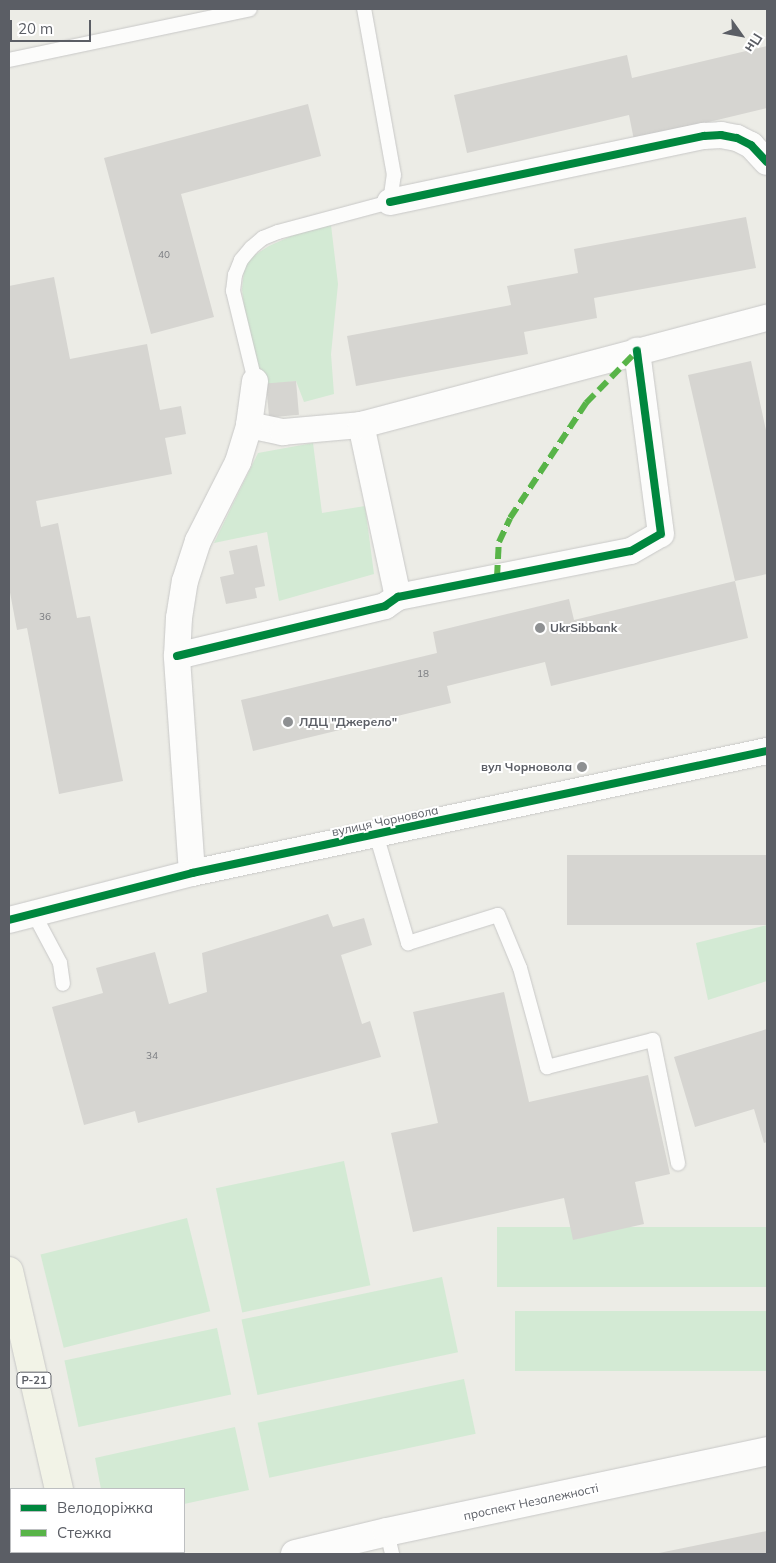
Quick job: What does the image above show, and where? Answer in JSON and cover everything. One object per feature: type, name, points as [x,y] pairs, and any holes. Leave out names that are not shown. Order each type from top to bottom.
[{"type":"main road","name":"Р-21","points":[[9,1270],[59,1488]]},
{"type":"main road","name":"проспект Незалежності","points":[[295,1554],[389,1543],[767,1451]]},
{"type":"street","points":[[390,202],[704,136],[721,135],[737,138],[751,146],[767,162]]},
{"type":"street","points":[[249,425],[283,432],[361,425],[767,318]]},
{"type":"street","points":[[177,656],[385,606],[398,597],[630,550],[661,534],[637,351]]},
{"type":"street","points":[[192,873],[177,656],[185,580],[198,541],[238,462],[249,425],[255,381]]},
{"type":"street","points":[[361,425],[398,597]]},
{"type":"street","name":"вулиця Чорновола","points":[[9,920],[192,873],[767,751]]},
{"type":"lane","points":[[9,60],[250,9]]},
{"type":"lane","points":[[255,381],[232,291],[235,275],[241,260],[263,238],[278,232],[390,202],[394,175],[364,9]]},
{"type":"lane","points":[[376,834],[408,943],[498,915],[520,968],[547,1067],[653,1040],[678,1163]]},
{"type":"lane","points":[[34,914],[60,963],[62,984]]},
{"type":"green space","points":[[331,225],[338,284],[331,354],[334,394],[304,402],[296,381],[266,385],[255,360],[247,334],[242,289],[245,261],[269,246],[298,233]]},
{"type":"green space","points":[[313,443],[322,513],[365,506],[374,574],[279,601],[267,532],[214,543],[258,453]]},
{"type":"green space","points":[[767,925],[767,981],[708,1000],[696,943]]},
{"type":"green space","points":[[344,1161],[370,1285],[242,1312],[216,1188]]},
{"type":"green space","points":[[187,1218],[210,1311],[64,1348],[40,1255]]},
{"type":"green space","points":[[497,1227],[767,1227],[767,1287],[497,1287]]},
{"type":"green space","points":[[442,1277],[458,1352],[257,1395],[241,1320]]},
{"type":"green space","points":[[515,1311],[767,1311],[767,1371],[515,1371]]},
{"type":"green space","points":[[217,1328],[231,1395],[79,1427],[64,1360]]},
{"type":"green space","points":[[464,1379],[476,1434],[269,1478],[258,1423]]},
{"type":"green space","points":[[235,1427],[249,1490],[185,1504],[185,1488],[101,1488],[95,1458]]},
{"type":"building","points":[[767,46],[767,108],[634,140],[629,115],[467,153],[454,95],[627,55],[632,78]]},
{"type":"building","points":[[308,104],[321,156],[181,194],[214,317],[151,334],[104,158]]},
{"type":"building","points":[[746,217],[756,268],[594,298],[597,318],[524,332],[528,354],[356,386],[347,336],[511,305],[507,286],[578,273],[574,249]]},
{"type":"building","points":[[54,277],[70,359],[147,344],[160,410],[181,406],[186,434],[165,438],[172,474],[36,501],[41,527],[58,523],[77,618],[90,616],[123,781],[59,794],[27,628],[17,630],[9,587],[9,286]]},
{"type":"building","points":[[751,361],[767,435],[767,574],[735,581],[688,375]]},
{"type":"building","points":[[296,381],[299,415],[269,417],[266,384]]},
{"type":"building","points":[[257,545],[265,586],[255,588],[257,598],[226,604],[220,577],[234,574],[229,551]]},
{"type":"building","points":[[735,581],[748,638],[551,686],[545,662],[447,686],[451,703],[253,751],[241,700],[437,653],[433,632],[569,599],[574,620]]},
{"type":"building","points":[[567,855],[767,855],[767,925],[567,925]]},
{"type":"building","points":[[328,914],[333,927],[364,918],[372,945],[341,955],[362,1024],[370,1021],[381,1057],[138,1123],[135,1111],[84,1125],[52,1007],[103,993],[96,968],[155,952],[169,1004],[207,992],[202,953]]},
{"type":"building","points":[[504,992],[529,1102],[648,1075],[670,1174],[635,1182],[644,1224],[573,1240],[564,1198],[413,1232],[391,1133],[438,1123],[413,1012]]},
{"type":"building","points":[[767,1029],[767,1142],[764,1143],[754,1109],[695,1127],[674,1057]]},
{"type":"building","points":[[767,1531],[767,1554],[659,1554],[659,1553]]},
{"type":"marked path","points":[[497,577],[499,542],[510,518],[586,403],[637,351]]},
{"type":"cycle path","points":[[390,202],[704,136],[721,135],[737,138],[751,145],[767,162]]},
{"type":"cycle path","points":[[177,656],[385,606],[398,597],[631,551],[661,534],[637,351]]},
{"type":"cycle path","points":[[9,920],[192,873],[767,751]]},
{"type":"place","name":"UkrSibbank","points":[[540,628]]},
{"type":"place","name":"ЛДЦ \"Джерело\"","points":[[288,722]]},
{"type":"place","name":"вул Чорновола","points":[[582,767]]}]
